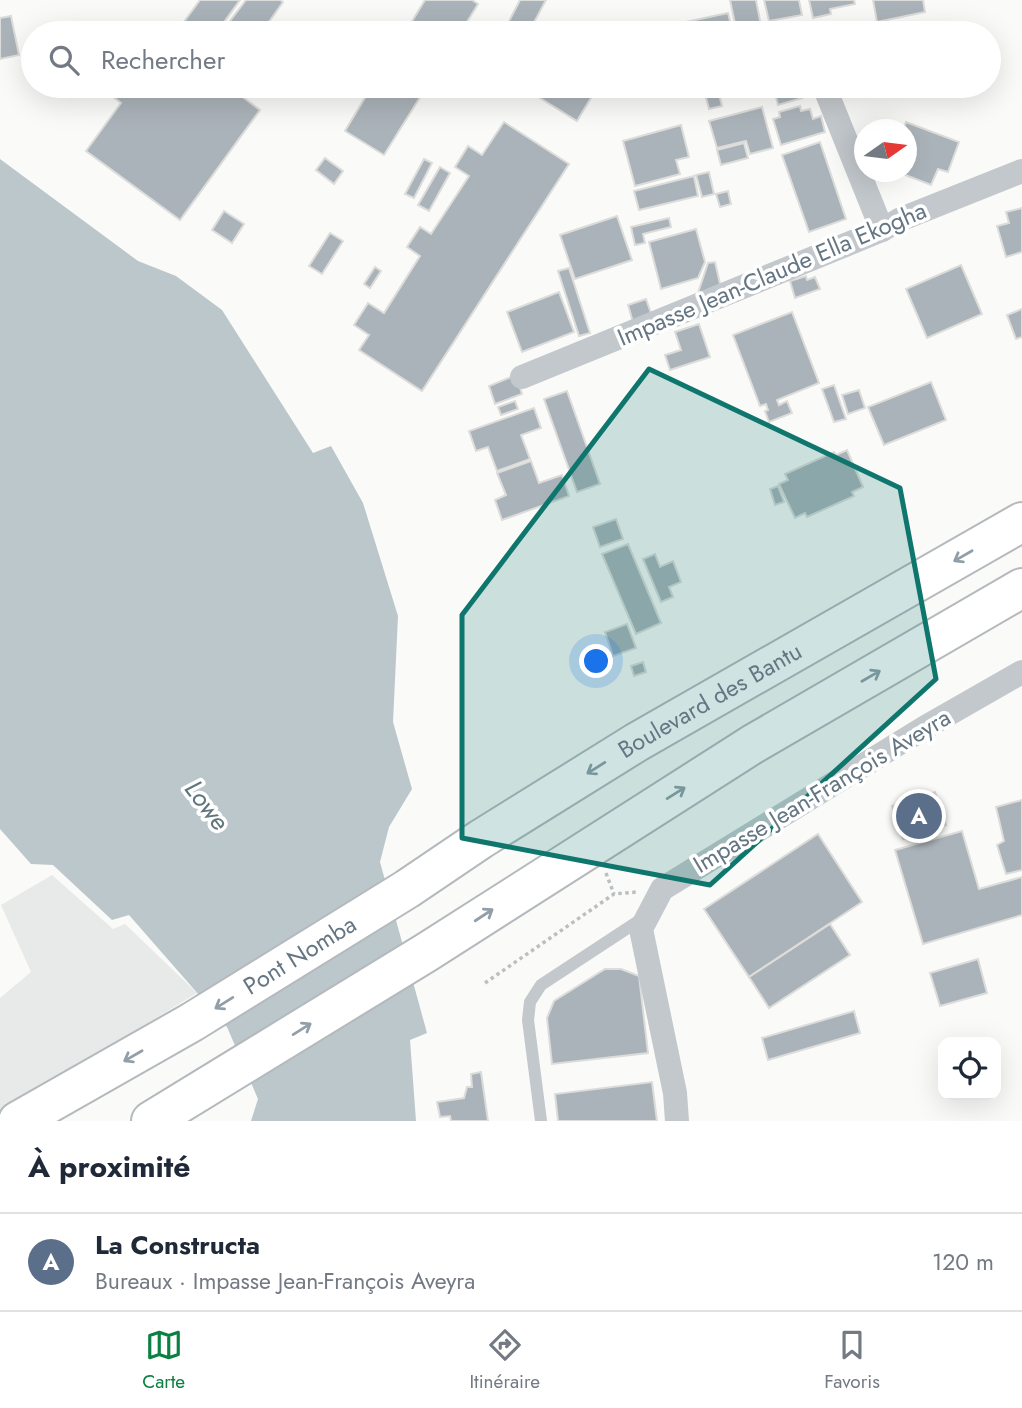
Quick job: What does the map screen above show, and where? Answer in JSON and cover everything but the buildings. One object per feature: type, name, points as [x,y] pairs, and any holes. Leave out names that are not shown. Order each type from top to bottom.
[{"type":"highway","name":"Boulevard des Bantu","points":[[407,889],[481,839],[637,743],[1022,522]]},
{"type":"highway","points":[[151,1121],[427,951],[753,744],[1022,588]]},
{"type":"highway","name":"Pont Nomba","points":[[18,1121],[192,1022],[407,889]]},
{"type":"street","points":[[829,98],[882,230]]},
{"type":"street","name":"Impasse Jean-Claude Ella Ekogha","points":[[522,377],[1022,171]]},
{"type":"street","name":"Impasse Jean-François Aveyra","points":[[662,889],[1022,671]]},
{"type":"street","points":[[662,889],[645,922],[675,1093],[677,1121]]},
{"type":"lane","points":[[541,1121],[528,1020],[530,1002],[541,985],[645,922]]},
{"type":"path","points":[[605,870],[614,894]]},
{"type":"path","points":[[485,983],[614,894],[662,889]]},
{"type":"highlighted area","points":[[649,369],[900,488],[936,679],[710,885],[462,838],[462,615]]},
{"type":"shaded area","points":[[52,875],[113,929],[125,924],[197,993],[0,1113],[0,998],[31,972],[1,905]]},
{"type":"water","name":"Lowe","points":[[0,159],[138,261],[176,276],[222,310],[313,453],[331,446],[363,503],[398,616],[393,722],[412,789],[389,827],[380,862],[427,1033],[410,1040],[416,1121],[251,1121],[258,1099],[227,1027],[129,915],[112,920],[53,865],[31,864],[0,829]]},
{"type":"place","name":"La Constructa","points":[[919,816]]}]
